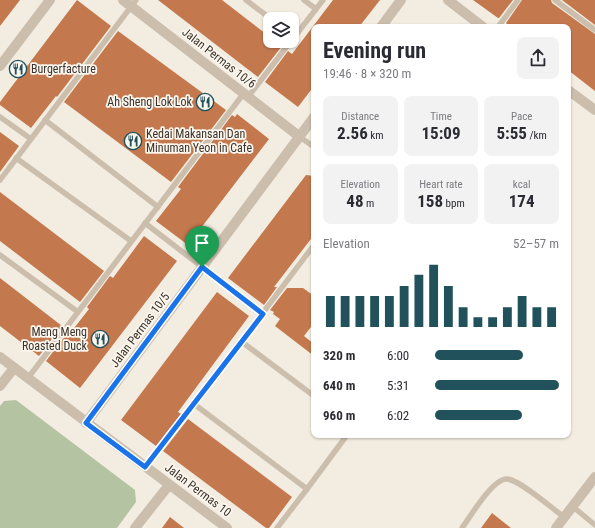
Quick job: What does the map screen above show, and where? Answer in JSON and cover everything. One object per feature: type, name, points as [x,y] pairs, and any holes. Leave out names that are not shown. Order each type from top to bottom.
[{"type":"street","points":[[0,66],[50,0]]},
{"type":"street","name":"Jalan Permas 10/6","points":[[123,0],[133,3],[300,137]]},
{"type":"street","points":[[383,24],[401,0]]},
{"type":"street","points":[[448,0],[479,24]]},
{"type":"street","points":[[571,92],[595,110]]},
{"type":"street","name":"Jalan Permas 10/5","points":[[86,423],[311,121]]},
{"type":"street","name":"Jalan Permas 10","points":[[0,358],[227,528]]},
{"type":"street","points":[[0,386],[14,368]]},
{"type":"street","points":[[556,528],[595,477]]},
{"type":"street","points":[[135,528],[169,485]]},
{"type":"lane","points":[[246,0],[263,13]]},
{"type":"lane","points":[[304,0],[316,9]]},
{"type":"lane","points":[[299,30],[323,0]]},
{"type":"lane","points":[[500,24],[518,0]]},
{"type":"lane","points":[[555,0],[595,30]]},
{"type":"lane","points":[[0,180],[133,3]]},
{"type":"lane","points":[[28,378],[158,206],[284,48]]},
{"type":"lane","points":[[0,117],[31,139]]},
{"type":"lane","points":[[45,120],[158,206]]},
{"type":"lane","points":[[300,137],[311,145]]},
{"type":"lane","points":[[16,158],[132,241]]},
{"type":"lane","points":[[146,223],[263,314]]},
{"type":"lane","points":[[145,467],[242,342],[311,249]]},
{"type":"lane","points":[[0,255],[78,312]]},
{"type":"lane","points":[[242,342],[311,394]]},
{"type":"lane","points":[[194,404],[307,489]]},
{"type":"lane","points":[[277,528],[345,438]]},
{"type":"lane","points":[[462,528],[489,490],[499,482],[507,479],[519,483],[564,517]]},
{"type":"lane","points":[[572,506],[595,525]]},
{"type":"green space","points":[[16,400],[135,490],[136,502],[117,528],[0,528],[0,406],[4,401]]},
{"type":"building","points":[[0,0],[20,0],[0,26]]},
{"type":"building","points":[[77,0],[111,26],[57,97],[56,96],[31,128],[0,105],[0,102]]},
{"type":"building","points":[[158,0],[222,0],[263,32],[263,48],[280,48],[258,77]]},
{"type":"building","points":[[333,0],[380,0],[361,24],[315,24]]},
{"type":"building","points":[[473,0],[513,0],[498,18]]},
{"type":"building","points":[[522,0],[551,0],[552,3],[595,34],[595,91],[571,72],[571,24],[506,23]]},
{"type":"building","points":[[562,0],[595,0],[595,25]]},
{"type":"building","points":[[311,29],[311,90],[298,107],[265,82],[288,51],[292,54],[297,48],[299,48],[299,45]]},
{"type":"building","points":[[118,31],[226,110],[171,182],[64,102]]},
{"type":"building","points":[[237,114],[269,139],[188,245],[156,221],[181,189],[178,187],[232,115],[235,117]]},
{"type":"building","points":[[0,132],[19,146],[0,172]]},
{"type":"building","points":[[306,175],[311,176],[311,239],[274,287],[277,287],[264,305],[228,278]]},
{"type":"building","points":[[0,192],[104,271],[80,302],[0,241]]},
{"type":"building","points":[[144,236],[177,261],[80,388],[46,361],[69,331],[71,332],[89,309],[87,307],[110,276],[113,278]]},
{"type":"building","points":[[0,278],[62,326],[39,356],[0,326]]},
{"type":"building","points":[[287,288],[303,288],[311,294],[311,327],[304,336],[311,342],[311,354],[275,326],[280,319],[270,310]]},
{"type":"building","points":[[217,292],[249,316],[178,412],[181,414],[156,446],[121,420]]},
{"type":"building","points":[[188,419],[292,497],[269,528],[266,528],[163,451]]},
{"type":"building","points":[[492,513],[511,528],[481,528]]},
{"type":"building","points":[[170,517],[184,528],[162,528]]},
{"type":"place","name":"Burgerfacture","points":[[18,69]]},
{"type":"place","name":"Ah Sheng Lok Lok","points":[[205,102]]},
{"type":"place","name":"Kedai Makansan Dan Minuman Yeon in Cafe","points":[[133,141]]},
{"type":"place","name":"Meng Meng Roasted Duck","points":[[100,339]]},
{"type":"route","points":[[202,267],[263,314],[145,467],[86,423],[202,267]]}]
